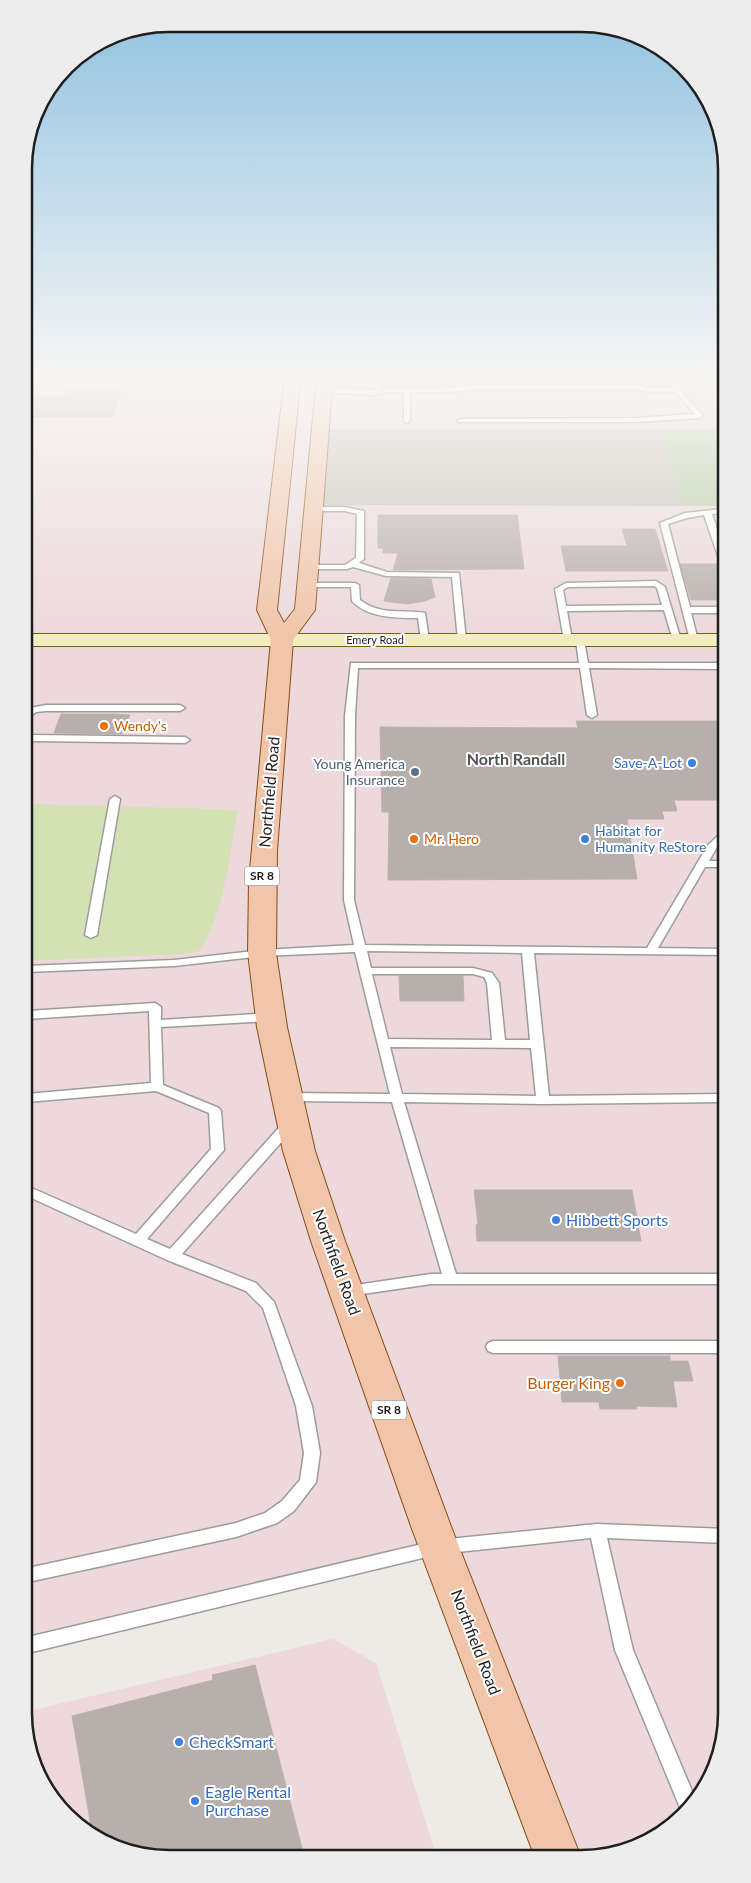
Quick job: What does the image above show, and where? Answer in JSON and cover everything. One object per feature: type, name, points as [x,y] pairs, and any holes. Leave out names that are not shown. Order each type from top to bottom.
[{"type":"main road","points":[[284,463],[267,610],[282,640],[305,610],[320,463]]},
{"type":"main road","points":[[279,506],[314,507]]},
{"type":"main road","name":"Emery Road","points":[[33,640],[718,640]]},
{"type":"main road","name":"Northfield Road","points":[[282,640],[262,881],[262,953],[271,1017],[289,1109],[315,1201],[347,1292],[439,1547],[555,1850]]},
{"type":"lane","points":[[308,576],[347,567],[360,559],[361,513],[345,509],[314,507]]},
{"type":"lane","points":[[707,512],[718,544]]},
{"type":"lane","points":[[685,640],[686,610],[664,523],[679,516],[718,512]]},
{"type":"lane","points":[[353,564],[386,574],[456,575],[462,640]]},
{"type":"lane","points":[[308,576],[355,585],[356,601],[366,608],[399,616],[422,616],[425,640]]},
{"type":"lane","points":[[592,715],[586,667],[562,609],[559,589],[566,584],[656,584],[661,587],[668,608],[685,640]]},
{"type":"lane","points":[[562,609],[668,608]]},
{"type":"lane","points":[[686,610],[718,610]]},
{"type":"lane","points":[[451,1279],[397,1099],[349,900],[350,716],[354,665],[718,666]]},
{"type":"lane","points":[[33,710],[46,708],[180,708]]},
{"type":"lane","points":[[33,738],[185,740]]},
{"type":"lane","points":[[91,935],[115,799]]},
{"type":"lane","points":[[651,951],[713,845],[718,841]]},
{"type":"lane","points":[[703,864],[718,864]]},
{"type":"lane","points":[[32,968],[174,963],[262,953],[360,948],[718,952]]},
{"type":"lane","points":[[528,951],[543,1100]]},
{"type":"lane","points":[[365,971],[473,971],[488,975],[493,983],[498,1045]]},
{"type":"lane","points":[[32,1015],[155,1006],[157,1087]]},
{"type":"lane","points":[[155,1024],[271,1017]]},
{"type":"lane","points":[[383,1044],[536,1044]]},
{"type":"lane","points":[[32,1098],[157,1087],[215,1110],[218,1150],[138,1241]]},
{"type":"lane","points":[[172,1256],[289,1109],[344,1096],[397,1099],[543,1100],[718,1098]]},
{"type":"lane","points":[[32,1193],[172,1256],[251,1287],[269,1306],[304,1406],[312,1453],[308,1482],[288,1506],[271,1518],[236,1530],[32,1574]]},
{"type":"lane","points":[[347,1292],[431,1279],[718,1279]]},
{"type":"lane","points":[[493,1347],[718,1347]]},
{"type":"lane","points":[[597,1532],[624,1650],[687,1801]]},
{"type":"lane","points":[[32,1644],[439,1547],[597,1532],[718,1536]]},
{"type":"shaded area","points":[[33,463],[318,463],[315,505],[718,506],[718,1722],[716,1740],[704,1774],[690,1797],[672,1816],[642,1836],[617,1846],[599,1849],[555,1850],[439,1547],[32,1644]]},
{"type":"shaded area","points":[[318,463],[670,463],[683,506],[315,505]]},
{"type":"shaded area","points":[[333,1639],[376,1663],[434,1850],[161,1850],[143,1848],[126,1843],[93,1827],[79,1816],[61,1797],[43,1766],[37,1749],[32,1710]]},
{"type":"green space","points":[[670,463],[718,463],[718,506],[683,506]]},
{"type":"green space","points":[[33,804],[238,811],[224,884],[214,920],[199,951],[180,954],[32,961]]},
{"type":"building","points":[[378,515],[517,515],[524,569],[393,570],[398,553],[383,553],[383,548],[378,548]]},
{"type":"building","points":[[622,529],[655,529],[668,571],[566,571],[561,546],[627,546]]},
{"type":"building","points":[[680,564],[718,564],[718,600],[691,600]]},
{"type":"building","points":[[391,578],[431,579],[435,597],[407,604],[384,601]]},
{"type":"building","points":[[61,714],[130,715],[122,734],[54,733]]},
{"type":"building","points":[[576,721],[718,721],[718,800],[674,800],[677,811],[662,811],[664,819],[627,819],[637,879],[388,880],[389,812],[382,812],[380,727],[578,728]]},
{"type":"building","points":[[399,976],[463,976],[464,1001],[400,1001]]},
{"type":"building","points":[[474,1190],[632,1190],[641,1241],[477,1241],[476,1225],[478,1224]]},
{"type":"building","points":[[558,1356],[670,1356],[670,1361],[688,1361],[693,1381],[673,1381],[677,1407],[636,1406],[637,1409],[600,1409],[599,1402],[562,1402]]},
{"type":"building","points":[[255,1665],[302,1850],[161,1850],[143,1848],[109,1836],[91,1825],[72,1716],[213,1680],[212,1675]]},
{"type":"place","name":"Wendy's","points":[[104,726]]},
{"type":"place","name":"Save-A-Lot","points":[[692,763]]},
{"type":"place","name":"Young America Insurance","points":[[415,772]]},
{"type":"place","name":"Mr. Hero","points":[[414,839]]},
{"type":"place","name":"Habitat for Humanity ReStore","points":[[585,839]]},
{"type":"place","name":"Hibbett Sports","points":[[556,1220]]},
{"type":"place","name":"Burger King","points":[[620,1383]]},
{"type":"place","name":"CheckSmart","points":[[179,1742]]},
{"type":"place","name":"Eagle Rental Purchase","points":[[195,1801]]},
{"type":"district","name":"North Randall","points":[[516,759]]}]
